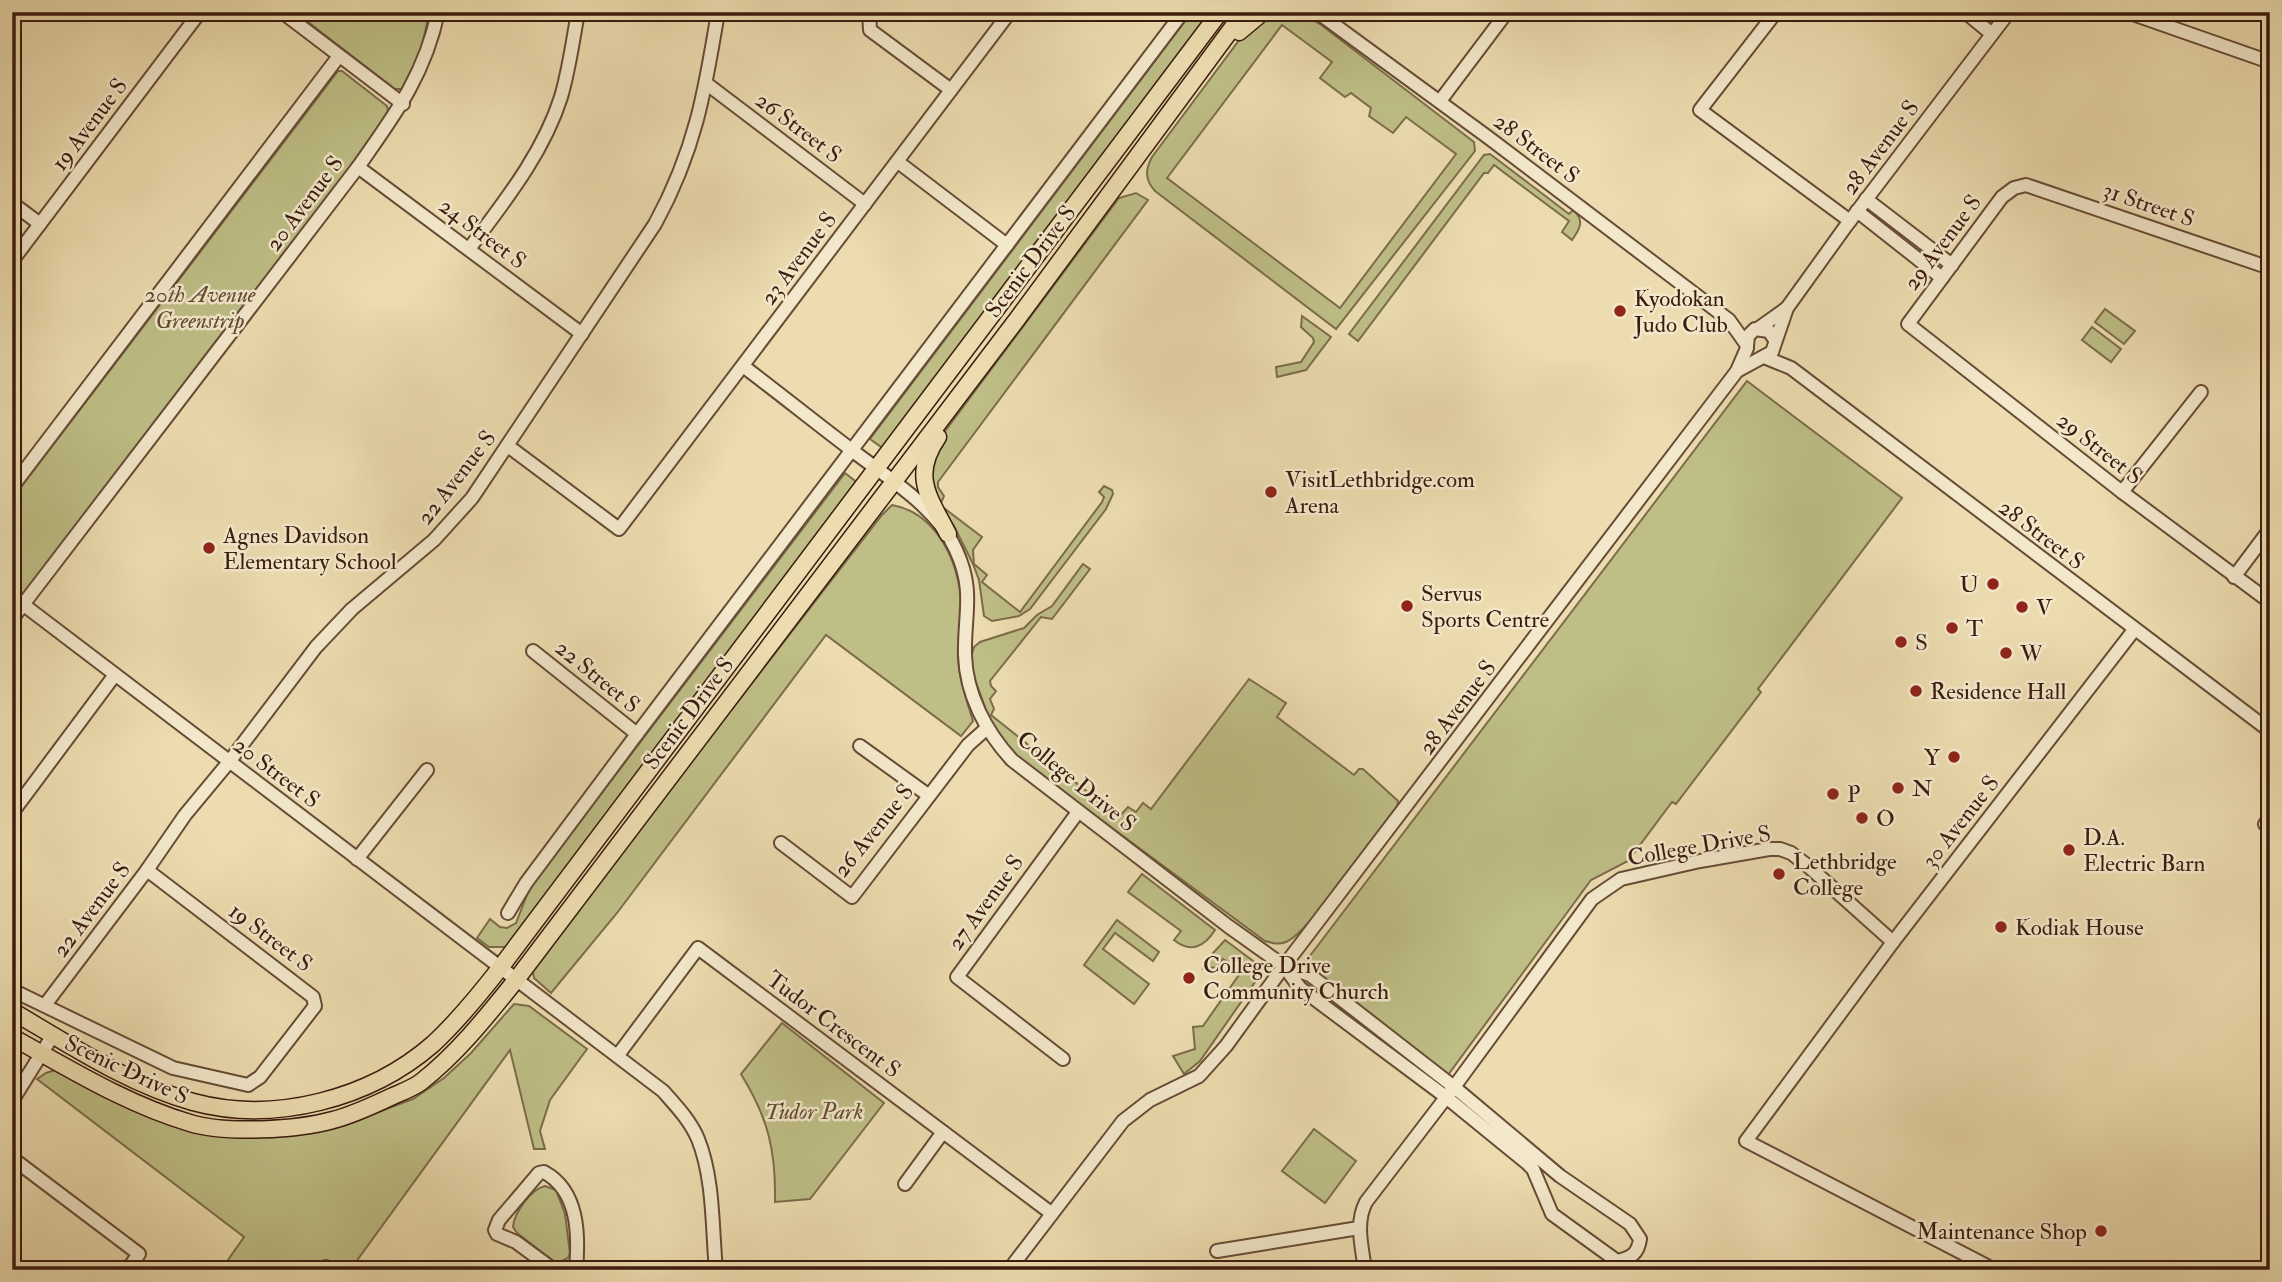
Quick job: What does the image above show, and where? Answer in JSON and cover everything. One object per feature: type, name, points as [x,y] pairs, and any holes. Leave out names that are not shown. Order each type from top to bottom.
[{"type":"main road","name":"Scenic Drive S","points":[[12,1012],[133,1079],[193,1102],[219,1107],[279,1108],[326,1100],[363,1087],[411,1061],[457,1021],[500,968],[1220,12]]},
{"type":"main road","name":"Scenic Drive S","points":[[12,1037],[117,1095],[192,1124],[226,1129],[267,1129],[333,1120],[419,1084],[477,1028],[516,980],[1018,317],[1244,12]]},
{"type":"main road","points":[[1215,51],[1263,12]]},
{"type":"main road","points":[[947,534],[924,484],[924,461],[928,451],[1018,317]]},
{"type":"street","name":"19 Avenue S","points":[[12,261],[200,12]]},
{"type":"street","points":[[282,12],[403,104]]},
{"type":"street","name":"20 Avenue S","points":[[12,619],[358,167],[403,104],[421,68],[438,12]]},
{"type":"street","points":[[469,249],[508,198],[539,149],[560,98],[578,12]]},
{"type":"street","name":"22 Avenue S","points":[[45,1005],[185,815],[229,762],[316,647],[352,609],[434,540],[472,498],[508,446],[668,200],[693,138],[707,84],[718,12]]},
{"type":"street","points":[[869,12],[870,30],[951,90]]},
{"type":"street","name":"23 Avenue S","points":[[508,446],[619,529],[1010,12]]},
{"type":"street","name":"Scenic Drive S","points":[[508,913],[526,883],[637,734],[1183,12]]},
{"type":"street","name":"28 Street S","points":[[1317,12],[1440,101],[1729,320]]},
{"type":"street","points":[[1440,101],[1507,12]]},
{"type":"street","points":[[1776,12],[1700,110],[1942,278]]},
{"type":"street","points":[[1965,12],[1992,34]]},
{"type":"street","name":"28 Avenue S","points":[[1787,308],[1853,216],[2009,12]]},
{"type":"street","points":[[2127,12],[2270,62]]},
{"type":"street","points":[[12,487],[339,56]]},
{"type":"street","name":"26 Street S","points":[[707,84],[865,204]]},
{"type":"street","points":[[898,162],[1007,245]]},
{"type":"street","name":"24 Street S","points":[[358,167],[582,334]]},
{"type":"street","name":"31 Street S","points":[[2014,188],[2026,185],[2270,268]]},
{"type":"street","name":"29 Avenue S","points":[[1908,324],[2002,197],[2014,188]]},
{"type":"street","points":[[1866,199],[1952,265]]},
{"type":"street","points":[[12,203],[40,224]]},
{"type":"street","points":[[1737,371],[1748,337],[1787,308]]},
{"type":"street","points":[[1737,371],[1772,352],[1787,308]]},
{"type":"street","points":[[1729,320],[1769,331],[1791,368]]},
{"type":"street","points":[[1729,320],[1751,354],[1791,368]]},
{"type":"street","name":"29 Street S","points":[[1908,324],[2122,492],[2270,602]]},
{"type":"street","points":[[743,366],[876,469]]},
{"type":"street","name":"28 Street S","points":[[1791,368],[2270,731]]},
{"type":"street","name":"28 Avenue S","points":[[1009,1270],[1123,1121],[1150,1100],[1199,1076],[1214,1062],[1284,966],[1737,371]]},
{"type":"street","points":[[2122,492],[2202,392]]},
{"type":"street","name":"College Drive S","points":[[876,469],[919,503],[947,534],[956,550],[967,582],[969,609],[965,656],[970,684],[987,728],[1012,760],[1284,966],[1300,988],[1450,1092],[1560,1176],[1634,1228],[1640,1239],[1636,1253],[1628,1259],[1617,1261],[1552,1214],[1533,1169],[1450,1092]]},
{"type":"street","points":[[2234,577],[2270,529]]},
{"type":"street","name":"20 Street S","points":[[12,596],[516,980]]},
{"type":"street","name":"30 Avenue S","points":[[1995,1270],[1745,1141],[1893,942],[2134,629]]},
{"type":"street","name":"22 Street S","points":[[533,651],[637,734]]},
{"type":"street","points":[[12,813],[114,676]]},
{"type":"street","name":"26 Avenue S","points":[[781,843],[852,897],[928,795],[968,745],[987,728]]},
{"type":"street","points":[[860,746],[928,795]]},
{"type":"street","points":[[357,859],[427,770]]},
{"type":"street","name":"27 Avenue S","points":[[1062,1059],[957,977],[1078,812]]},
{"type":"street","name":"College Drive S","points":[[1365,1270],[1359,1228],[1360,1215],[1366,1202],[1591,899],[1621,879],[1700,861],[1780,849],[1791,853],[1808,866],[1893,942]]},
{"type":"street","name":"19 Street S","points":[[147,870],[313,997],[315,1006],[260,1077],[248,1085]]},
{"type":"street","name":"Tudor Crescent S","points":[[618,1055],[698,948],[1051,1213]]},
{"type":"street","points":[[516,980],[618,1055],[663,1091],[683,1113],[698,1138],[706,1167],[716,1270]]},
{"type":"street","name":"Scenic Drive S","points":[[12,990],[173,1068],[248,1085]]},
{"type":"street","points":[[12,1101],[53,1035]]},
{"type":"street","points":[[905,1184],[943,1132]]},
{"type":"street","points":[[12,1158],[139,1254],[127,1270]]},
{"type":"street","points":[[554,1270],[516,1242],[497,1234],[495,1230],[499,1220],[539,1173],[544,1172],[558,1182],[574,1211],[579,1240],[576,1270]]},
{"type":"street","points":[[1542,1192],[1560,1176]]},
{"type":"street","points":[[1217,1251],[1359,1228]]},
{"type":"green space","points":[[295,12],[429,12],[413,73],[402,89],[395,89]]},
{"type":"green space","points":[[1192,12],[1213,12],[884,449],[870,439]]},
{"type":"green space","points":[[1289,12],[1320,24],[1474,142],[1475,151],[1336,329],[1155,191],[1148,179],[1147,171],[1152,157],[1243,35],[1264,16]],"holes":[[[1282,25],[1332,62],[1320,78],[1345,97],[1351,93],[1371,108],[1369,116],[1393,133],[1406,117],[1456,154],[1340,308],[1167,178]]]},
{"type":"green space","name":"20th Avenue Greenstrip","points":[[338,71],[342,71],[387,106],[389,116],[25,595],[12,585],[12,499]]},
{"type":"green space","points":[[1490,154],[1569,214],[1573,210],[1577,214],[1580,225],[1572,240],[1562,232],[1569,221],[1494,165],[1488,173],[1484,173],[1358,341],[1349,334],[1484,155]]},
{"type":"green space","points":[[1136,193],[1148,200],[938,482],[944,496],[940,505],[982,537],[973,550],[974,564],[987,575],[982,582],[1020,612],[1102,502],[1104,497],[1099,492],[1104,486],[1112,490],[1113,494],[1106,509],[1030,609],[1019,616],[992,621],[984,616],[979,580],[973,564],[954,526],[933,497],[930,455],[1119,198]]},
{"type":"green space","points":[[2105,309],[2135,331],[2124,344],[2095,322]]},
{"type":"green space","points":[[1302,316],[1331,337],[1306,370],[1277,377],[1276,367],[1301,362],[1314,342],[1301,327]]},
{"type":"green space","points":[[2092,327],[2121,349],[2111,362],[2082,340]]},
{"type":"green space","points":[[1747,381],[1902,498],[1758,689],[1761,692],[1676,804],[1672,802],[1628,861],[1591,880],[1448,1075],[1303,965]]},
{"type":"green space","points":[[845,473],[859,484],[507,947],[489,947],[477,938],[490,919],[500,927],[507,928],[516,923],[530,887]]},
{"type":"green space","points":[[892,505],[908,510],[934,530],[952,560],[960,593],[959,666],[973,721],[961,736],[826,635],[617,913],[551,993],[534,978],[537,961]]},
{"type":"green space","points":[[1083,564],[1090,569],[1052,619],[1041,617],[990,681],[996,691],[990,699],[994,709],[991,715],[1119,817],[1128,807],[1136,812],[1143,803],[1151,809],[1249,679],[1286,703],[1277,717],[1354,775],[1359,769],[1363,769],[1398,801],[1397,809],[1343,882],[1297,935],[1286,942],[1278,944],[1265,941],[1024,763],[994,732],[974,677],[971,658],[974,647],[980,642],[1024,628],[1037,615],[1052,606]]},
{"type":"green space","points":[[1142,874],[1215,930],[1207,940],[1197,946],[1186,947],[1174,940],[1181,931],[1128,892]]},
{"type":"green space","points":[[1117,920],[1159,952],[1153,961],[1115,933],[1103,949],[1149,984],[1134,1004],[1084,965]]},
{"type":"green space","points":[[1225,940],[1260,966],[1262,972],[1200,1061],[1184,1074],[1173,1056],[1195,1049],[1193,1027],[1203,1026],[1241,972],[1223,959],[1217,967],[1203,969],[1203,964]]},
{"type":"green space","points":[[514,1004],[529,1006],[587,1049],[550,1100],[540,1131],[545,1149],[534,1149],[510,1050],[350,1270],[221,1270],[244,1237],[37,1079],[55,1070],[132,1110],[208,1135],[252,1137],[335,1128],[413,1099],[444,1078],[471,1053]]},
{"type":"green space","name":"Tudor Park","points":[[782,1023],[884,1103],[810,1199],[775,1202],[772,1150],[758,1105],[741,1074]]},
{"type":"green space","points":[[1314,1129],[1356,1161],[1325,1203],[1282,1171]]},
{"type":"green space","points":[[545,1186],[556,1190],[565,1214],[570,1253],[568,1258],[560,1262],[553,1261],[513,1227],[524,1202]]},
{"type":"place","name":"Kyodokan Judo Club","points":[[1620,311]]},
{"type":"place","name":"VisitLethbridge.com Arena","points":[[1271,492]]},
{"type":"place","name":"Agnes Davidson Elementary School","points":[[209,548]]},
{"type":"place","name":"U","points":[[1993,584]]},
{"type":"place","name":"Servus Sports Centre","points":[[1407,606]]},
{"type":"place","name":"V","points":[[2022,607]]},
{"type":"place","name":"T","points":[[1952,628]]},
{"type":"place","name":"S","points":[[1901,642]]},
{"type":"place","name":"W","points":[[2006,653]]},
{"type":"place","name":"Residence Hall","points":[[1916,691]]},
{"type":"place","name":"Y","points":[[1954,757]]},
{"type":"place","name":"N","points":[[1898,788]]},
{"type":"place","name":"P","points":[[1833,794]]},
{"type":"place","name":"O","points":[[1862,818]]},
{"type":"place","name":"D.A. Electric Barn","points":[[2069,850]]},
{"type":"place","name":"Lethbridge College","points":[[1779,874]]},
{"type":"place","name":"Kodiak House","points":[[2001,927]]},
{"type":"place","name":"College Drive Community Church","points":[[1189,978]]},
{"type":"place","name":"Maintenance Shop","points":[[2101,1231]]}]
